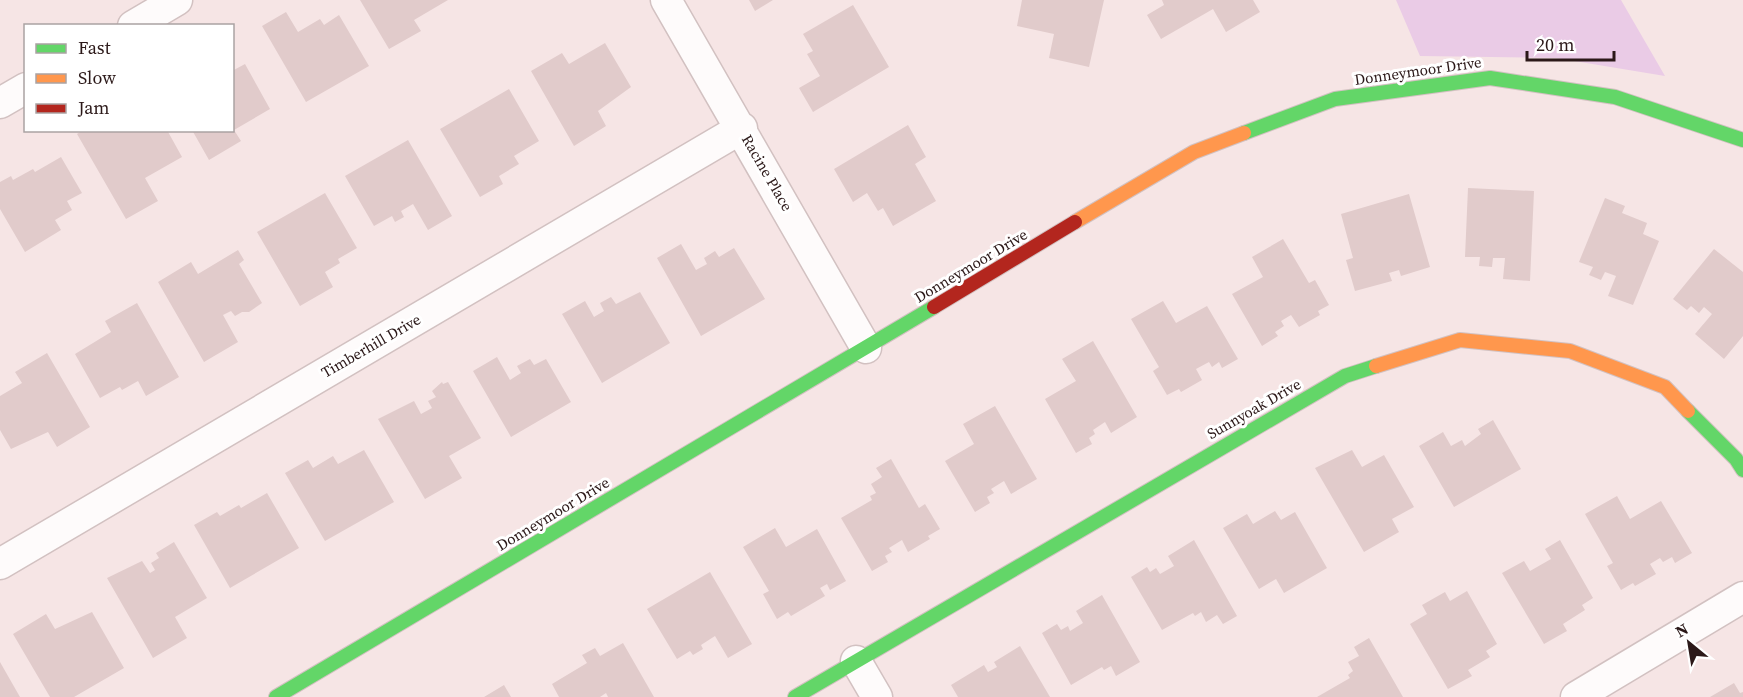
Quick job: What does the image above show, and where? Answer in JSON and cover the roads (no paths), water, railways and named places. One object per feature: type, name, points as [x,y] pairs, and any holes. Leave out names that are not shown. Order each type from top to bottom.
[{"type":"street","points":[[136,24],[177,0]]},
{"type":"street","name":"Racine Place","points":[[666,0],[742,128],[866,348]]},
{"type":"street","name":"Donneymoor Drive","points":[[276,697],[1194,152],[1335,99],[1490,78],[1615,97],[1743,140]]},
{"type":"street","points":[[0,103],[24,89]]},
{"type":"street","name":"Timberhill Drive","points":[[0,564],[742,128]]},
{"type":"street","name":"Sunnyoak Drive","points":[[795,697],[1345,376],[1460,340],[1570,351],[1665,387],[1736,459],[1743,470]]},
{"type":"street","points":[[1576,697],[1743,597]]},
{"type":"street","points":[[856,661],[877,697]]}]
